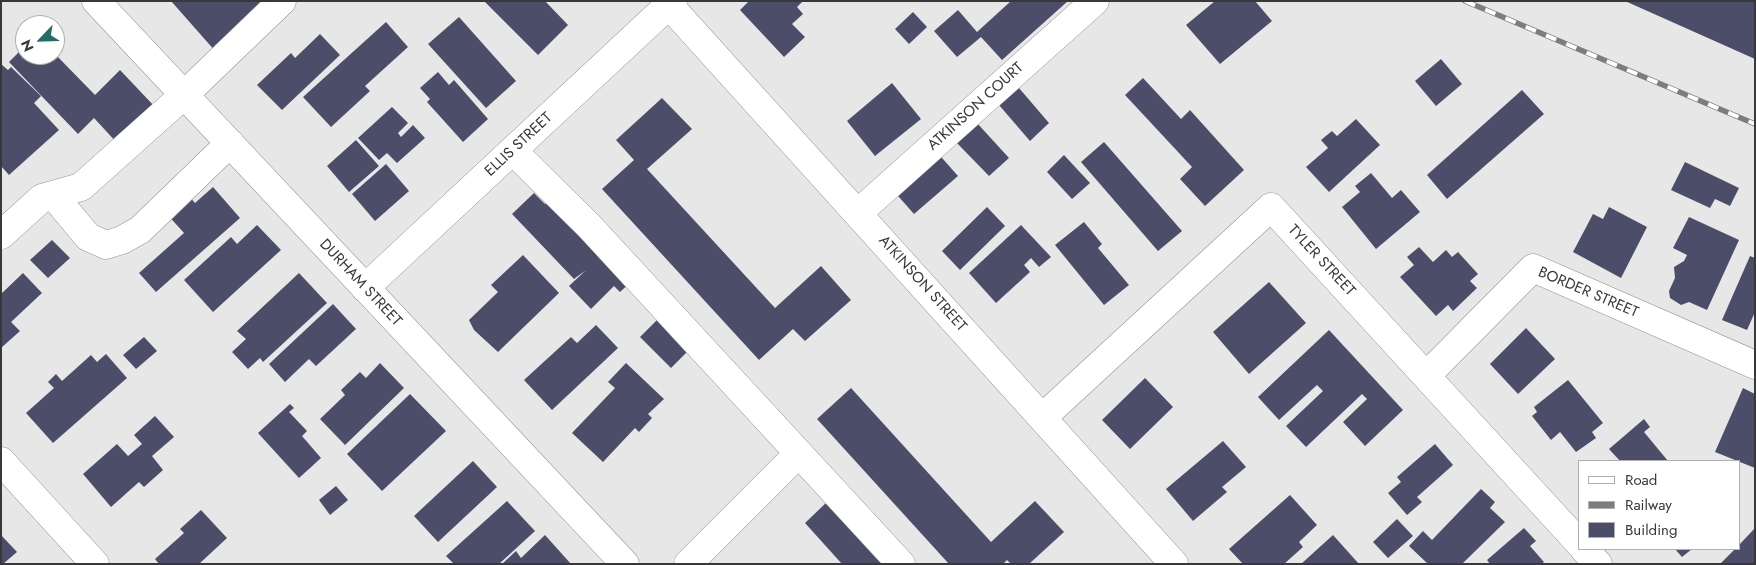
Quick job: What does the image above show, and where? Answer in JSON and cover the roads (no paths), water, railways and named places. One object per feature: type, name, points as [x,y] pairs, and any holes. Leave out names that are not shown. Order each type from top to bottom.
[{"type":"street","name":"DURHAM STREET","points":[[96,1],[625,564]]},
{"type":"street","points":[[1,235],[42,198],[81,187],[184,95],[282,1]]},
{"type":"street","name":"ATKINSON COURT","points":[[858,212],[1095,1]]},
{"type":"street","name":"ATKINSON STREET","points":[[671,3],[1174,564]]},
{"type":"street","name":"ELLIS STREET","points":[[365,288],[671,3]]},
{"type":"street","points":[[53,196],[88,237],[106,245],[122,240],[140,230],[230,143]]},
{"type":"street","points":[[513,151],[589,226],[901,564]]},
{"type":"street","name":"TYLER STREET","points":[[1043,417],[1271,207],[1578,542]]},
{"type":"street","name":"BORDER STREET","points":[[1426,376],[1532,268],[1755,365]]},
{"type":"street","points":[[688,564],[798,454]]},
{"type":"street","points":[[1,461],[95,564]]},
{"type":"street","points":[[1585,550],[1598,564]]},
{"type":"railway","points":[[1465,1],[1755,124]]}]
